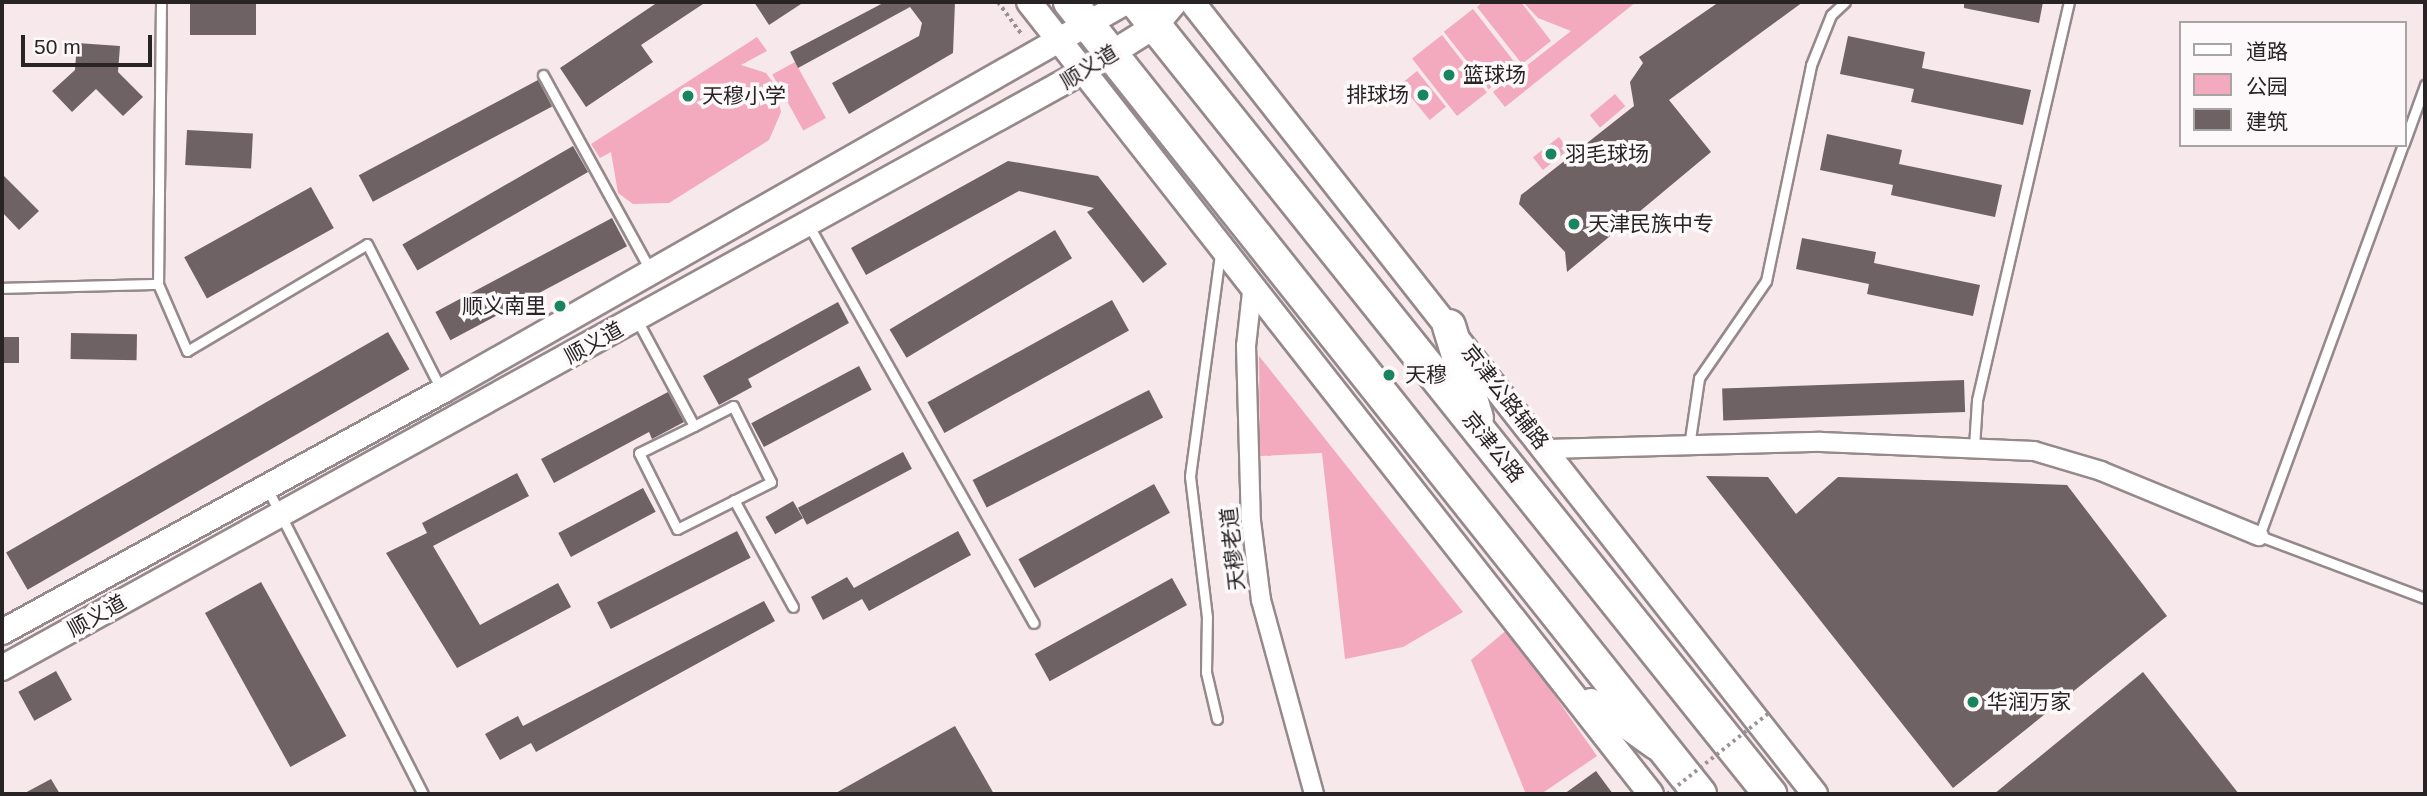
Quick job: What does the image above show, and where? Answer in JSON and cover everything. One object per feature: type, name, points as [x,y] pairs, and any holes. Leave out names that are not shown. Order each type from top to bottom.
[{"type":"highway","points":[[1078,13],[1700,794]]},
{"type":"highway","name":"京津公路","points":[[1146,14],[1770,794]]},
{"type":"highway","points":[[1450,326],[1481,433]]},
{"type":"street","points":[[1029,2],[1252,292],[1651,794]]},
{"type":"street","name":"顺义道","points":[[2,632],[442,391],[1036,55],[1060,41],[1078,13],[1126,2]]},
{"type":"street","name":"顺义道","points":[[2,668],[637,320],[1112,55],[1146,14],[1175,2]]},
{"type":"street","name":"京津公路辅路","points":[[1192,2],[1450,326],[1815,794]]},
{"type":"street","points":[[656,270],[677,297]]},
{"type":"street","name":"天穆老道","points":[[1252,292],[1246,346],[1251,521],[1261,600],[1314,794]]},
{"type":"street","points":[[1546,449],[1689,450],[1821,442],[2034,451],[2101,471],[2256,534]]},
{"type":"street","points":[[1541,656],[1612,718],[1671,758]]},
{"type":"lane","points":[[161,2],[158,284],[187,351],[367,244],[442,391]]},
{"type":"lane","points":[[1689,450],[1699,378],[1766,281],[1811,65],[1831,15],[1845,2]]},
{"type":"lane","points":[[1974,447],[1978,400],[2070,2]]},
{"type":"lane","points":[[543,75],[656,270]]},
{"type":"lane","points":[[2406,138],[2425,85]]},
{"type":"lane","points":[[2403,147],[2256,534],[2425,598]]},
{"type":"lane","points":[[808,224],[1034,623]]},
{"type":"lane","points":[[1217,719],[1206,672],[1208,617],[1189,477],[1220,251]]},
{"type":"lane","points":[[2,288],[158,284]]},
{"type":"lane","points":[[637,320],[694,426]]},
{"type":"lane","points":[[733,406],[771,482],[677,528],[639,453],[694,426],[733,406]]},
{"type":"lane","points":[[267,486],[423,794]]},
{"type":"lane","points":[[734,500],[793,607]]},
{"type":"path","points":[[999,2],[1036,55]]},
{"type":"path","points":[[1667,794],[1770,712]]},
{"type":"green space","name":"篮球场","points":[[1483,2],[1521,2],[1551,41],[1522,64],[1477,7]]},
{"type":"green space","points":[[1523,2],[1636,2],[1505,107],[1493,92],[1571,31],[1538,18]]},
{"type":"green space","name":"篮球场","points":[[1473,9],[1518,67],[1489,89],[1444,32]]},
{"type":"green space","name":"篮球场","points":[[1442,35],[1487,93],[1457,116],[1412,58]]},
{"type":"green space","points":[[757,37],[767,51],[741,65],[766,73],[775,85],[781,112],[769,140],[669,203],[633,204],[618,193],[611,152],[600,158],[591,144]]},
{"type":"green space","points":[[795,62],[826,118],[803,131],[772,75]]},
{"type":"green space","name":"排球场","points":[[1417,71],[1446,107],[1430,120],[1401,84]]},
{"type":"green space","name":"羽毛球场","points":[[1615,94],[1625,106],[1600,127],[1590,115]]},
{"type":"green space","name":"羽毛球场","points":[[1559,137],[1569,150],[1543,170],[1533,157]]},
{"type":"green space","points":[[1259,356],[1463,612],[1403,647],[1345,659],[1322,453],[1260,456]]},
{"type":"green space","points":[[1508,629],[1597,756],[1541,794],[1526,794],[1471,660]]},
{"type":"building","points":[[190,2],[256,2],[256,35],[190,35]]},
{"type":"building","points":[[658,2],[706,2],[641,45],[653,62],[586,107],[560,68]]},
{"type":"building","points":[[754,2],[804,2],[769,25]]},
{"type":"building","points":[[885,2],[955,2],[953,53],[849,114],[832,83],[919,36],[922,23],[910,7],[798,68],[790,52]]},
{"type":"building","points":[[1719,2],[1803,2],[1669,100],[1711,152],[1567,272],[1565,252],[1519,204],[1521,195],[1634,106],[1630,82],[1643,63],[1639,57]]},
{"type":"building","points":[[1964,2],[2043,2],[2039,23],[1964,8]]},
{"type":"building","points":[[1848,36],[1925,52],[1922,68],[2031,90],[2023,125],[1911,102],[1914,89],[1840,74]]},
{"type":"building","points":[[77,43],[120,46],[118,72],[143,97],[123,116],[96,89],[72,112],[52,91],[75,70]]},
{"type":"building","points":[[538,80],[552,106],[373,202],[359,175]]},
{"type":"building","points":[[187,130],[253,133],[251,168],[185,165]]},
{"type":"building","points":[[1827,134],[1902,150],[1899,164],[2002,185],[1995,217],[1891,195],[1893,185],[1820,170]]},
{"type":"building","points":[[573,146],[588,172],[417,270],[402,244]]},
{"type":"building","points":[[1008,161],[1098,176],[1167,264],[1143,283],[1087,212],[1094,208],[1019,191],[866,275],[851,248]]},
{"type":"building","points":[[2,174],[39,211],[19,230],[2,212]]},
{"type":"building","points":[[311,187],[334,228],[207,298],[184,257]]},
{"type":"building","points":[[612,218],[627,246],[450,340],[435,312]]},
{"type":"building","points":[[1055,230],[1072,258],[907,358],[890,329]]},
{"type":"building","points":[[1802,238],[1876,252],[1874,263],[1980,285],[1973,316],[1867,294],[1869,284],[1796,269]]},
{"type":"building","points":[[1112,300],[1129,331],[944,433],[927,402]]},
{"type":"building","points":[[838,302],[849,323],[748,379],[752,387],[719,405],[703,376]]},
{"type":"building","points":[[388,332],[410,369],[28,590],[6,553]]},
{"type":"building","points":[[71,333],[137,334],[137,360],[71,359]]},
{"type":"building","points":[[2,337],[19,337],[19,363],[2,363]]},
{"type":"building","points":[[859,366],[872,390],[764,447],[751,423]]},
{"type":"building","points":[[1964,380],[1965,412],[1723,420],[1722,388]]},
{"type":"building","points":[[1149,390],[1163,418],[987,508],[973,480]]},
{"type":"building","points":[[668,392],[684,422],[652,439],[649,432],[554,483],[541,459]]},
{"type":"building","points":[[903,452],[912,469],[807,525],[798,508]]},
{"type":"building","points":[[517,473],[529,496],[433,546],[480,625],[558,583],[571,607],[457,668],[386,553],[427,533],[422,523]]},
{"type":"building","name":"华润万家","points":[[1706,476],[1768,477],[1796,514],[1838,477],[2067,485],[2167,616],[1953,788]]},
{"type":"building","points":[[1154,484],[1170,513],[1034,588],[1018,559]]},
{"type":"building","points":[[643,488],[656,512],[571,557],[558,533]]},
{"type":"building","points":[[793,501],[803,518],[775,534],[765,517]]},
{"type":"building","points":[[737,531],[751,558],[611,629],[597,602]]},
{"type":"building","points":[[958,531],[971,555],[869,611],[862,599],[823,620],[811,597],[847,577],[854,588]]},
{"type":"building","points":[[1172,578],[1187,605],[1050,681],[1035,654]]},
{"type":"building","points":[[261,582],[346,736],[290,767],[205,613]]},
{"type":"building","points":[[764,601],[775,621],[536,752],[531,743],[500,760],[485,734],[518,716],[523,726]]},
{"type":"building","points":[[56,671],[72,700],[34,721],[18,692]]},
{"type":"building","points":[[2143,672],[2239,794],[1994,794]]},
{"type":"building","points":[[955,726],[994,794],[834,794]]},
{"type":"building","points":[[1596,771],[1613,794],[1564,794]]},
{"type":"building","points":[[51,779],[60,794],[23,794]]},
{"type":"place","name":"篮球场","points":[[1449,75]]},
{"type":"place","name":"排球场","points":[[1423,95]]},
{"type":"place","name":"天穆小学","points":[[688,96]]},
{"type":"place","name":"羽毛球场","points":[[1551,154]]},
{"type":"place","name":"天津民族中专","points":[[1574,224]]},
{"type":"place","name":"顺义南里","points":[[560,306]]},
{"type":"place","name":"天穆","points":[[1389,375]]},
{"type":"place","name":"华润万家","points":[[1973,702]]}]
